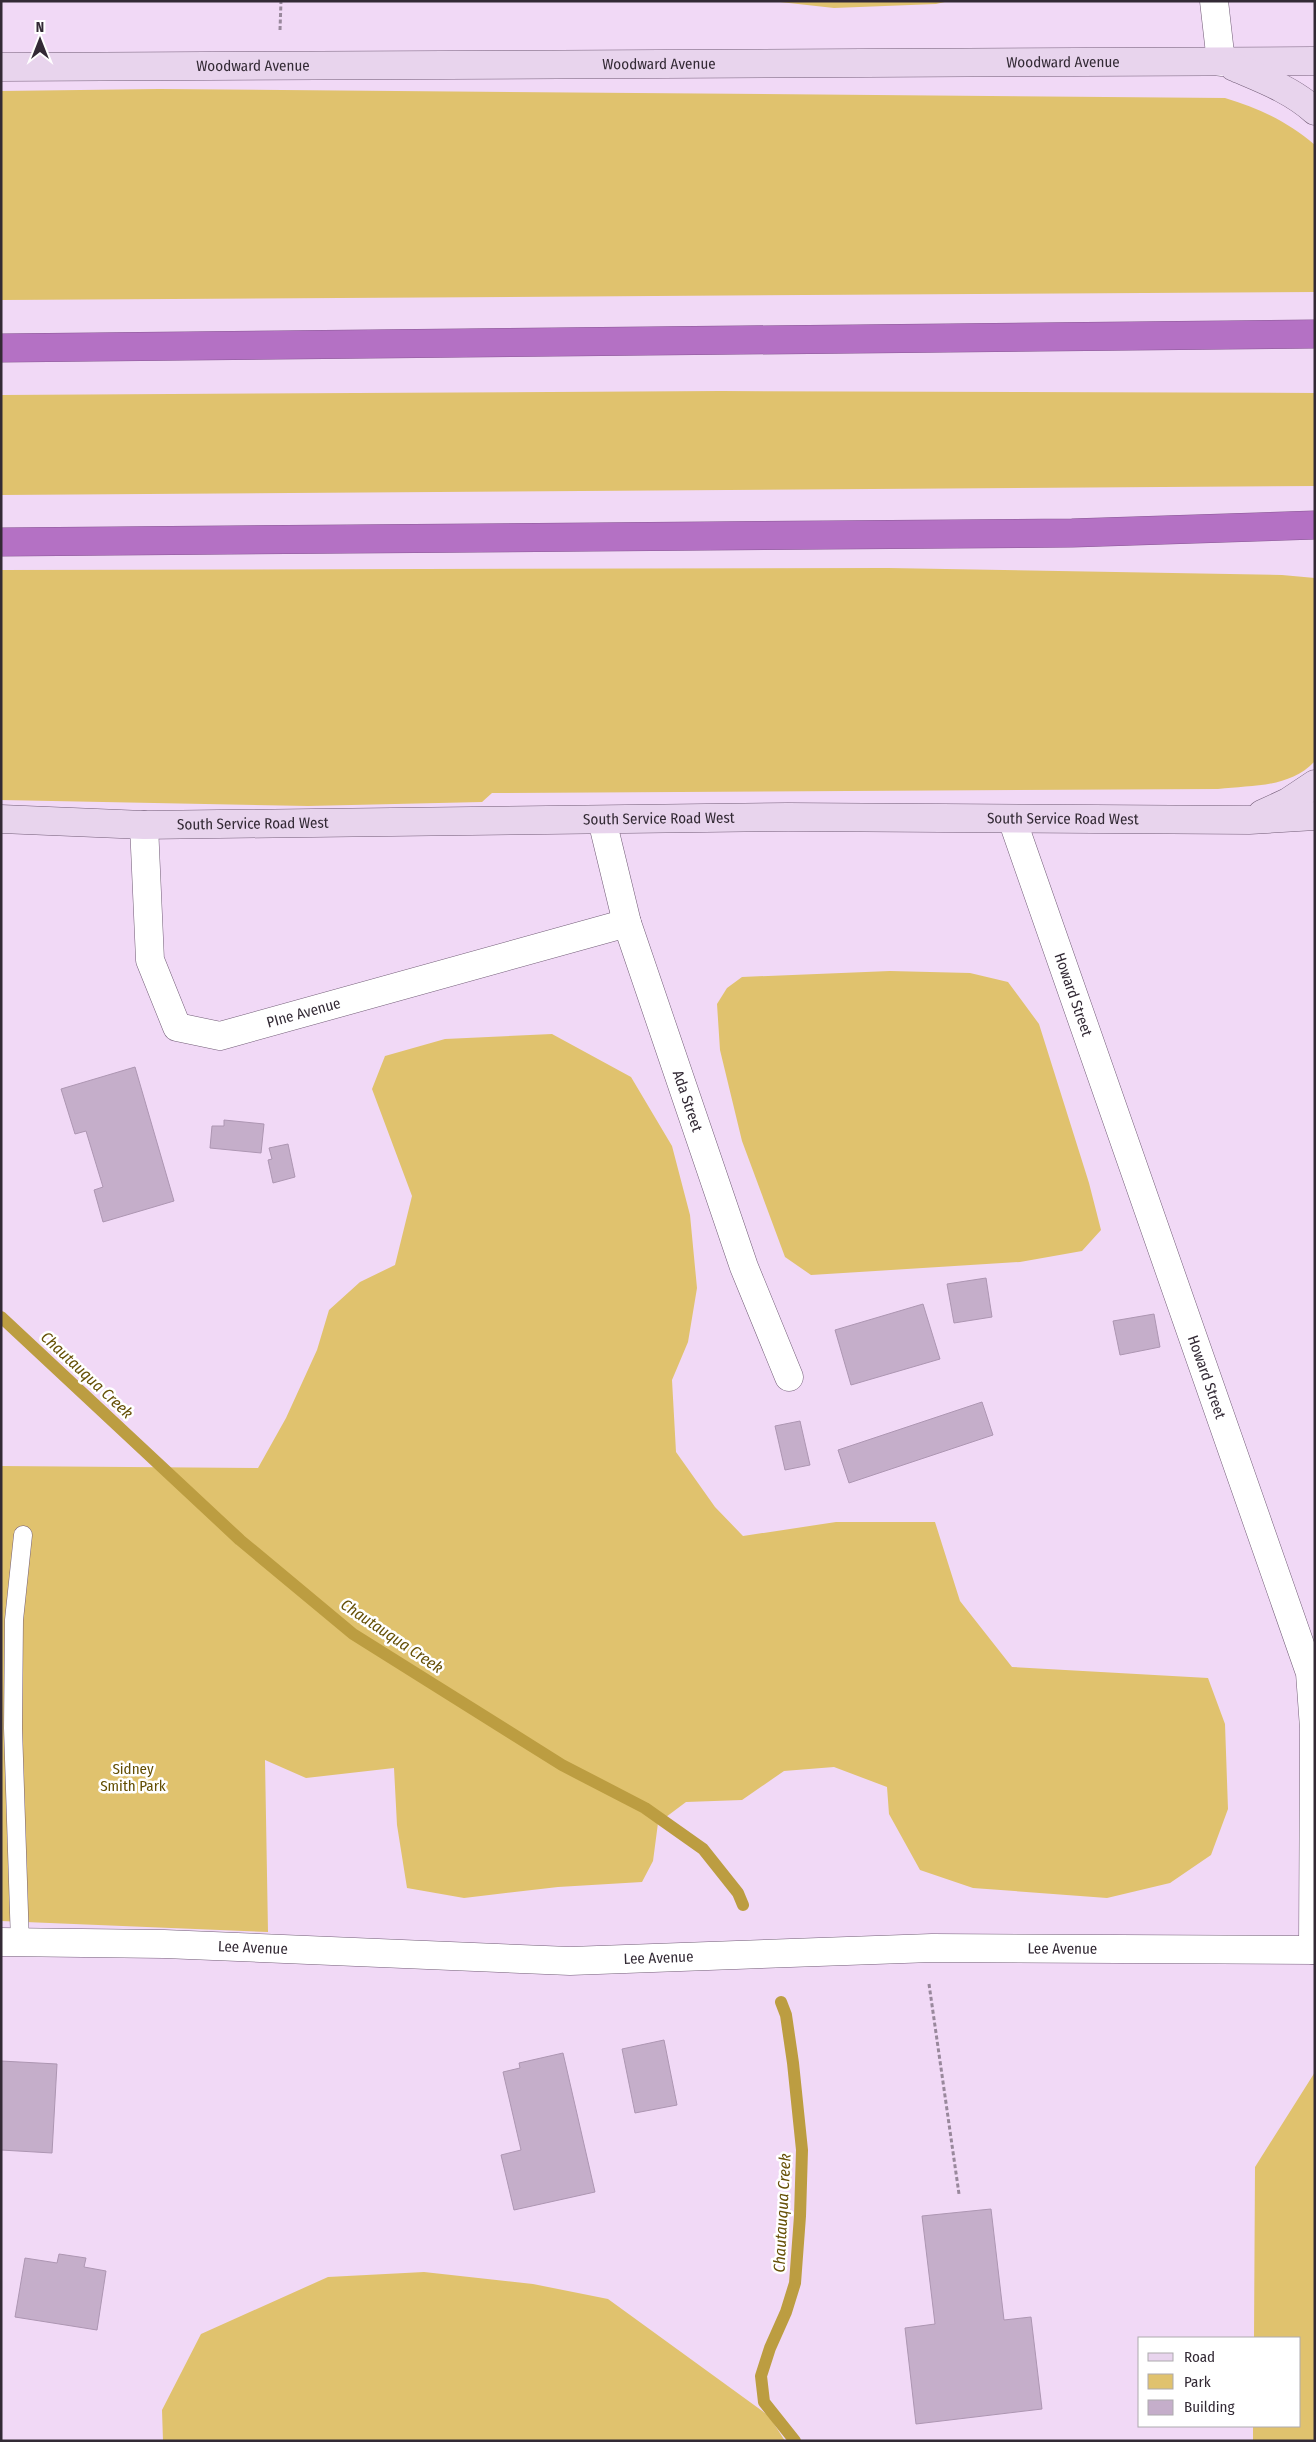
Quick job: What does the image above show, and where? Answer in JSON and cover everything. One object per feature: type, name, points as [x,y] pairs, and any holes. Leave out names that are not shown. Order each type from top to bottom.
[{"type":"highway","points":[[1,348],[1315,334]]},
{"type":"highway","points":[[1,542],[1072,533],[1315,525]]},
{"type":"main road","name":"Woodward Avenue","points":[[1,68],[1315,61]]},
{"type":"main road","points":[[1221,62],[1271,82],[1305,102],[1315,111]]},
{"type":"main road","points":[[1249,820],[1288,802],[1315,784]]},
{"type":"main road","name":"South Service Road West","points":[[1,819],[144,825],[788,817],[1249,820],[1315,816]]},
{"type":"street","points":[[1214,1],[1221,62]]},
{"type":"street","name":"Howard Street","points":[[1012,819],[1310,1674],[1314,1728],[1314,1950]]},
{"type":"street","name":"Ada Street","points":[[602,820],[627,923],[744,1267],[789,1377]]},
{"type":"street","name":"PIne Avenue","points":[[144,825],[150,960],[177,1027],[220,1036],[627,923]]},
{"type":"street","name":"Lee Avenue","points":[[11,1942],[164,1944],[570,1961],[932,1948],[1314,1950]]},
{"type":"lane","points":[[11,1942],[14,1620],[23,1536]]},
{"type":"path","points":[[928,1976],[959,2194]]},
{"type":"green space","points":[[771,1],[949,1],[936,4],[834,8]]},
{"type":"green space","points":[[159,89],[1225,98],[1250,106],[1273,117],[1294,129],[1315,145],[1315,292],[1,300],[1,91]]},
{"type":"green space","points":[[721,391],[1315,393],[1315,486],[1,495],[1,395]]},
{"type":"green space","points":[[888,568],[1282,575],[1315,578],[1315,761],[1305,770],[1283,781],[1257,786],[1218,789],[492,793],[482,802],[308,806],[1,800],[1,570]]},
{"type":"green space","points":[[890,971],[970,973],[1008,982],[1039,1024],[1089,1183],[1101,1230],[1082,1251],[1020,1262],[811,1275],[785,1257],[742,1141],[720,1050],[717,1004],[727,988],[742,977]]},
{"type":"green space","name":"Sidney Smith Park","points":[[552,1034],[631,1077],[672,1146],[690,1215],[697,1288],[688,1342],[672,1380],[676,1452],[715,1507],[743,1536],[836,1522],[935,1522],[960,1601],[1012,1667],[1208,1678],[1225,1724],[1228,1809],[1211,1855],[1170,1883],[1107,1898],[973,1888],[920,1870],[889,1814],[887,1787],[834,1767],[784,1771],[742,1800],[686,1802],[658,1823],[653,1861],[642,1882],[558,1887],[464,1898],[407,1888],[397,1825],[394,1768],[306,1778],[265,1760],[268,1932],[1,1921],[1,1466],[258,1468],[286,1418],[317,1350],[329,1310],[360,1282],[395,1265],[412,1196],[372,1089],[385,1056],[445,1039]]},
{"type":"green space","points":[[1315,2072],[1315,2441],[1253,2441],[1253,2427],[1301,2427],[1301,2337],[1254,2337],[1255,2167]]},
{"type":"green space","points":[[424,2272],[533,2284],[608,2299],[769,2416],[785,2441],[163,2441],[162,2410],[201,2334],[328,2277]]},
{"type":"building","points":[[135,1067],[174,1201],[103,1222],[94,1190],[103,1187],[86,1131],[75,1134],[61,1089]]},
{"type":"building","points":[[224,1120],[264,1124],[261,1153],[210,1148],[212,1126],[224,1126]]},
{"type":"building","points":[[288,1144],[295,1177],[273,1183],[268,1160],[272,1159],[269,1148]]},
{"type":"building","points":[[986,1278],[992,1317],[954,1323],[947,1284]]},
{"type":"building","points":[[923,1304],[940,1359],[851,1385],[835,1330]]},
{"type":"building","points":[[1154,1314],[1160,1347],[1120,1355],[1113,1321]]},
{"type":"building","points":[[982,1402],[993,1435],[849,1483],[838,1450]]},
{"type":"building","points":[[800,1421],[810,1465],[785,1470],[775,1426]]},
{"type":"building","points":[[664,2040],[677,2105],[635,2113],[622,2049]]},
{"type":"building","points":[[563,2053],[595,2192],[514,2210],[501,2155],[521,2150],[503,2072],[520,2068],[519,2063]]},
{"type":"building","points":[[1,2061],[57,2064],[52,2153],[1,2150]]},
{"type":"building","points":[[991,2209],[1004,2320],[1031,2317],[1042,2409],[916,2424],[905,2328],[935,2324],[922,2216]]},
{"type":"building","points":[[59,2254],[86,2258],[84,2267],[106,2271],[97,2330],[15,2317],[25,2258],[57,2263]]},
{"type":"waterway","name":"Chautauqua Creek","points":[[1,1317],[240,1540],[353,1634],[562,1765],[645,1808],[703,1849],[738,1893],[743,1905]]},
{"type":"waterway","name":"Chautauqua Creek","points":[[781,2002],[786,2015],[793,2063],[802,2150],[800,2216],[795,2283],[786,2312],[770,2348],[761,2376],[764,2402],[795,2441]]}]
